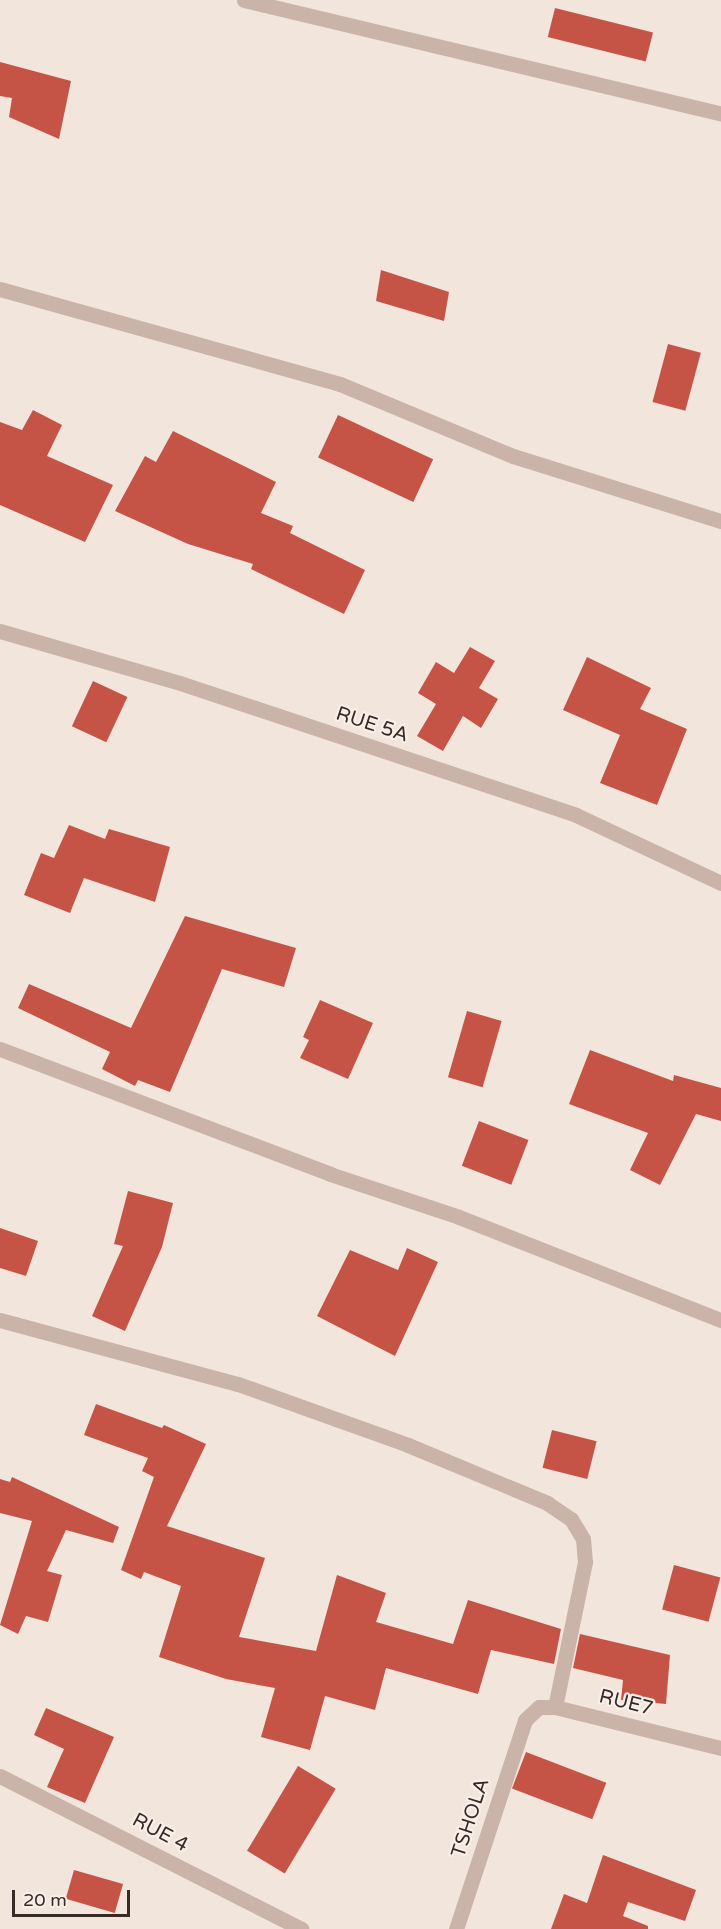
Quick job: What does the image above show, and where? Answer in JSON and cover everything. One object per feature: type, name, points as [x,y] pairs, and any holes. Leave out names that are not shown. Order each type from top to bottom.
[{"type":"street","points":[[244,0],[721,114]]},
{"type":"street","points":[[0,289],[340,384],[513,456],[721,521]]},
{"type":"street","name":"RUE 5A","points":[[0,631],[180,683],[554,808],[721,883]]},
{"type":"street","points":[[0,1049],[330,1174],[459,1217],[721,1320]]},
{"type":"street","points":[[0,1320],[238,1384],[408,1445],[547,1503],[571,1519],[583,1539],[585,1562],[555,1707]]},
{"type":"street","name":"TSHOLA","points":[[456,1929],[525,1720],[539,1707],[555,1707]]},
{"type":"street","name":"RUE7","points":[[555,1707],[721,1748]]},
{"type":"street","name":"RUE 4","points":[[0,1776],[301,1929]]},
{"type":"building","points":[[555,8],[653,32],[646,62],[548,37]]},
{"type":"building","points":[[0,62],[71,81],[59,139],[9,117],[12,98],[0,96]]},
{"type":"building","points":[[381,270],[449,292],[444,321],[376,301]]},
{"type":"building","points":[[668,344],[701,353],[685,411],[652,402]]},
{"type":"building","points":[[33,410],[62,425],[47,456],[113,485],[85,542],[0,505],[0,422],[22,430]]},
{"type":"building","points":[[338,415],[433,459],[413,502],[318,458]]},
{"type":"building","points":[[173,431],[276,482],[261,513],[293,526],[290,533],[365,570],[344,614],[251,569],[253,564],[188,544],[115,511],[145,456],[156,462]]},
{"type":"building","points":[[470,647],[495,661],[479,688],[498,699],[481,728],[463,716],[443,751],[417,736],[436,704],[418,693],[436,662],[454,673]]},
{"type":"building","points":[[587,657],[651,688],[640,709],[687,729],[657,805],[600,783],[620,735],[563,710]]},
{"type":"building","points":[[93,681],[127,697],[106,742],[72,726]]},
{"type":"building","points":[[69,825],[105,839],[109,829],[170,847],[155,902],[84,878],[70,913],[24,895],[41,853],[54,858]]},
{"type":"building","points":[[185,916],[296,948],[284,987],[222,969],[170,1092],[138,1080],[135,1086],[102,1069],[110,1052],[18,1008],[29,984],[131,1028]]},
{"type":"building","points":[[320,1000],[373,1023],[348,1079],[300,1058],[309,1040],[303,1037]]},
{"type":"building","points":[[467,1011],[502,1021],[483,1087],[448,1077]]},
{"type":"building","points":[[590,1050],[673,1081],[674,1075],[721,1088],[721,1121],[696,1114],[660,1185],[630,1170],[648,1133],[569,1104]]},
{"type":"building","points":[[479,1121],[528,1140],[511,1185],[462,1166]]},
{"type":"building","points":[[128,1191],[173,1203],[162,1247],[125,1331],[92,1316],[123,1246],[114,1244]]},
{"type":"building","points":[[0,1228],[38,1241],[26,1276],[0,1268]]},
{"type":"building","points":[[407,1248],[438,1262],[395,1356],[317,1316],[350,1250],[398,1270]]},
{"type":"building","points":[[96,1404],[162,1428],[164,1425],[206,1444],[167,1526],[265,1558],[239,1637],[316,1651],[337,1575],[386,1593],[376,1622],[453,1644],[468,1600],[561,1629],[554,1664],[491,1650],[478,1694],[386,1668],[375,1710],[325,1696],[310,1750],[261,1737],[275,1688],[226,1679],[159,1657],[181,1586],[144,1572],[141,1579],[121,1570],[154,1477],[142,1471],[148,1458],[84,1435]]},
{"type":"building","points":[[552,1430],[597,1441],[587,1479],[543,1468]]},
{"type":"building","points":[[12,1477],[119,1527],[113,1543],[66,1530],[47,1571],[62,1575],[48,1622],[26,1616],[18,1634],[0,1625],[32,1521],[0,1513],[0,1479],[10,1482]]},
{"type":"building","points":[[674,1565],[720,1577],[708,1622],[662,1609]]},
{"type":"building","points":[[580,1634],[670,1655],[666,1704],[621,1700],[623,1680],[573,1668]]},
{"type":"building","points":[[46,1708],[114,1737],[85,1803],[47,1787],[64,1749],[34,1735]]},
{"type":"building","points":[[526,1752],[606,1783],[592,1819],[512,1788]]},
{"type":"building","points":[[298,1766],[336,1789],[285,1874],[247,1851]]},
{"type":"building","points":[[603,1855],[696,1890],[685,1921],[628,1902],[623,1916],[648,1926],[648,1929],[551,1929],[564,1894],[587,1903]]},
{"type":"building","points":[[74,1870],[123,1884],[115,1913],[66,1899]]}]
